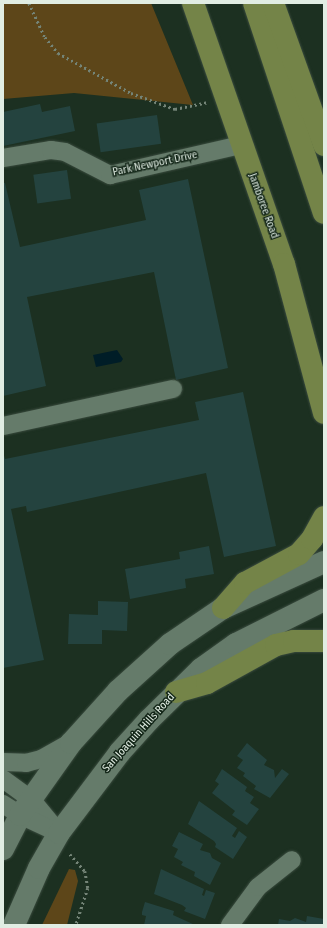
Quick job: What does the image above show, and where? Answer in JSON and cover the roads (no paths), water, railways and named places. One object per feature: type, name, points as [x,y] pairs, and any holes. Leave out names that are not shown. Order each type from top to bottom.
[{"type":"main road","name":"Jamboree Road","points":[[193,3],[241,145],[284,264],[324,413]]},
{"type":"main road","points":[[254,3],[324,213]]},
{"type":"main road","points":[[273,3],[324,146]]},
{"type":"main road","points":[[223,608],[244,583],[299,554],[312,539],[324,517]]},
{"type":"main road","points":[[176,692],[207,683],[276,645],[294,641],[324,641]]},
{"type":"street","name":"Park Newport Drive","points":[[3,158],[51,150],[65,152],[110,175],[241,145]]},
{"type":"street","points":[[3,426],[173,389]]},
{"type":"street","points":[[3,849],[18,806],[71,743],[118,691],[170,644],[223,608],[324,562]]},
{"type":"street","name":"San Joaquin Hills Road","points":[[14,925],[39,868],[58,833],[120,752],[176,692],[201,669],[236,644],[324,600]]},
{"type":"street","points":[[3,762],[20,763],[40,759],[71,743]]},
{"type":"street","points":[[3,779],[18,806],[58,833]]},
{"type":"street","points":[[230,925],[258,887],[292,860]]},
{"type":"water","points":[[117,350],[123,359],[121,362],[96,367],[93,355]]}]
